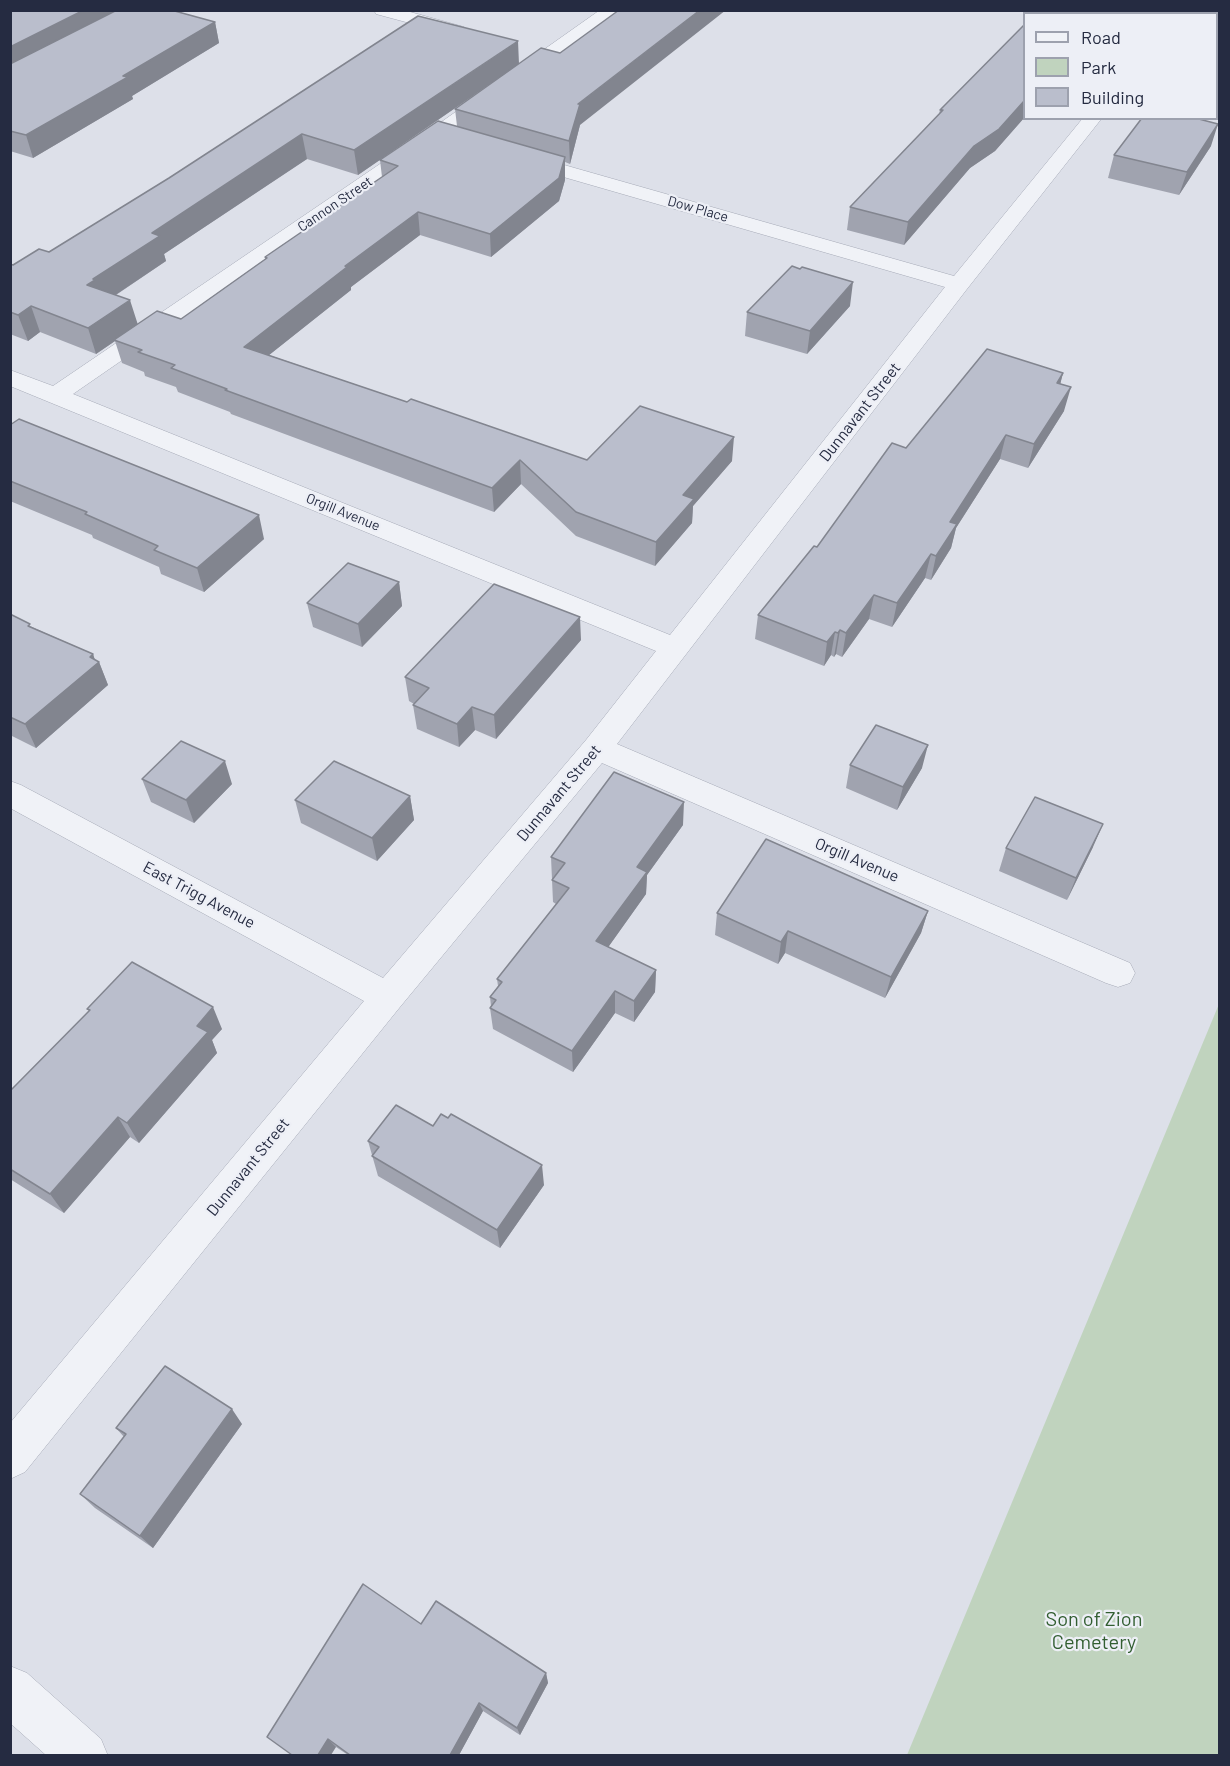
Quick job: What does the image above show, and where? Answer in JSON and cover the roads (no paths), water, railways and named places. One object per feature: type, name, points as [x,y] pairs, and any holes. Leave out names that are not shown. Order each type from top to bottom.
[{"type":"street","points":[[381,10],[471,34]]},
{"type":"street","name":"Cannon Street","points":[[56,395],[437,134],[612,10]]},
{"type":"street","points":[[526,48],[549,54]]},
{"type":"street","name":"Dunnavant Street","points":[[10,1456],[388,997],[597,748],[959,284],[1091,120]]},
{"type":"street","points":[[437,134],[460,141]]},
{"type":"street","name":"Dow Place","points":[[505,154],[959,284]]},
{"type":"street","name":"Orgill Avenue","points":[[10,377],[675,648]]},
{"type":"street","name":"Orgill Avenue","points":[[597,748],[1118,973]]},
{"type":"street","name":"East Trigg Avenue","points":[[10,793],[388,997]]},
{"type":"street","points":[[10,1690],[84,1755]]},
{"type":"park label","name":"Son of Zion Cemetery","points":[[1094,1630]]}]
